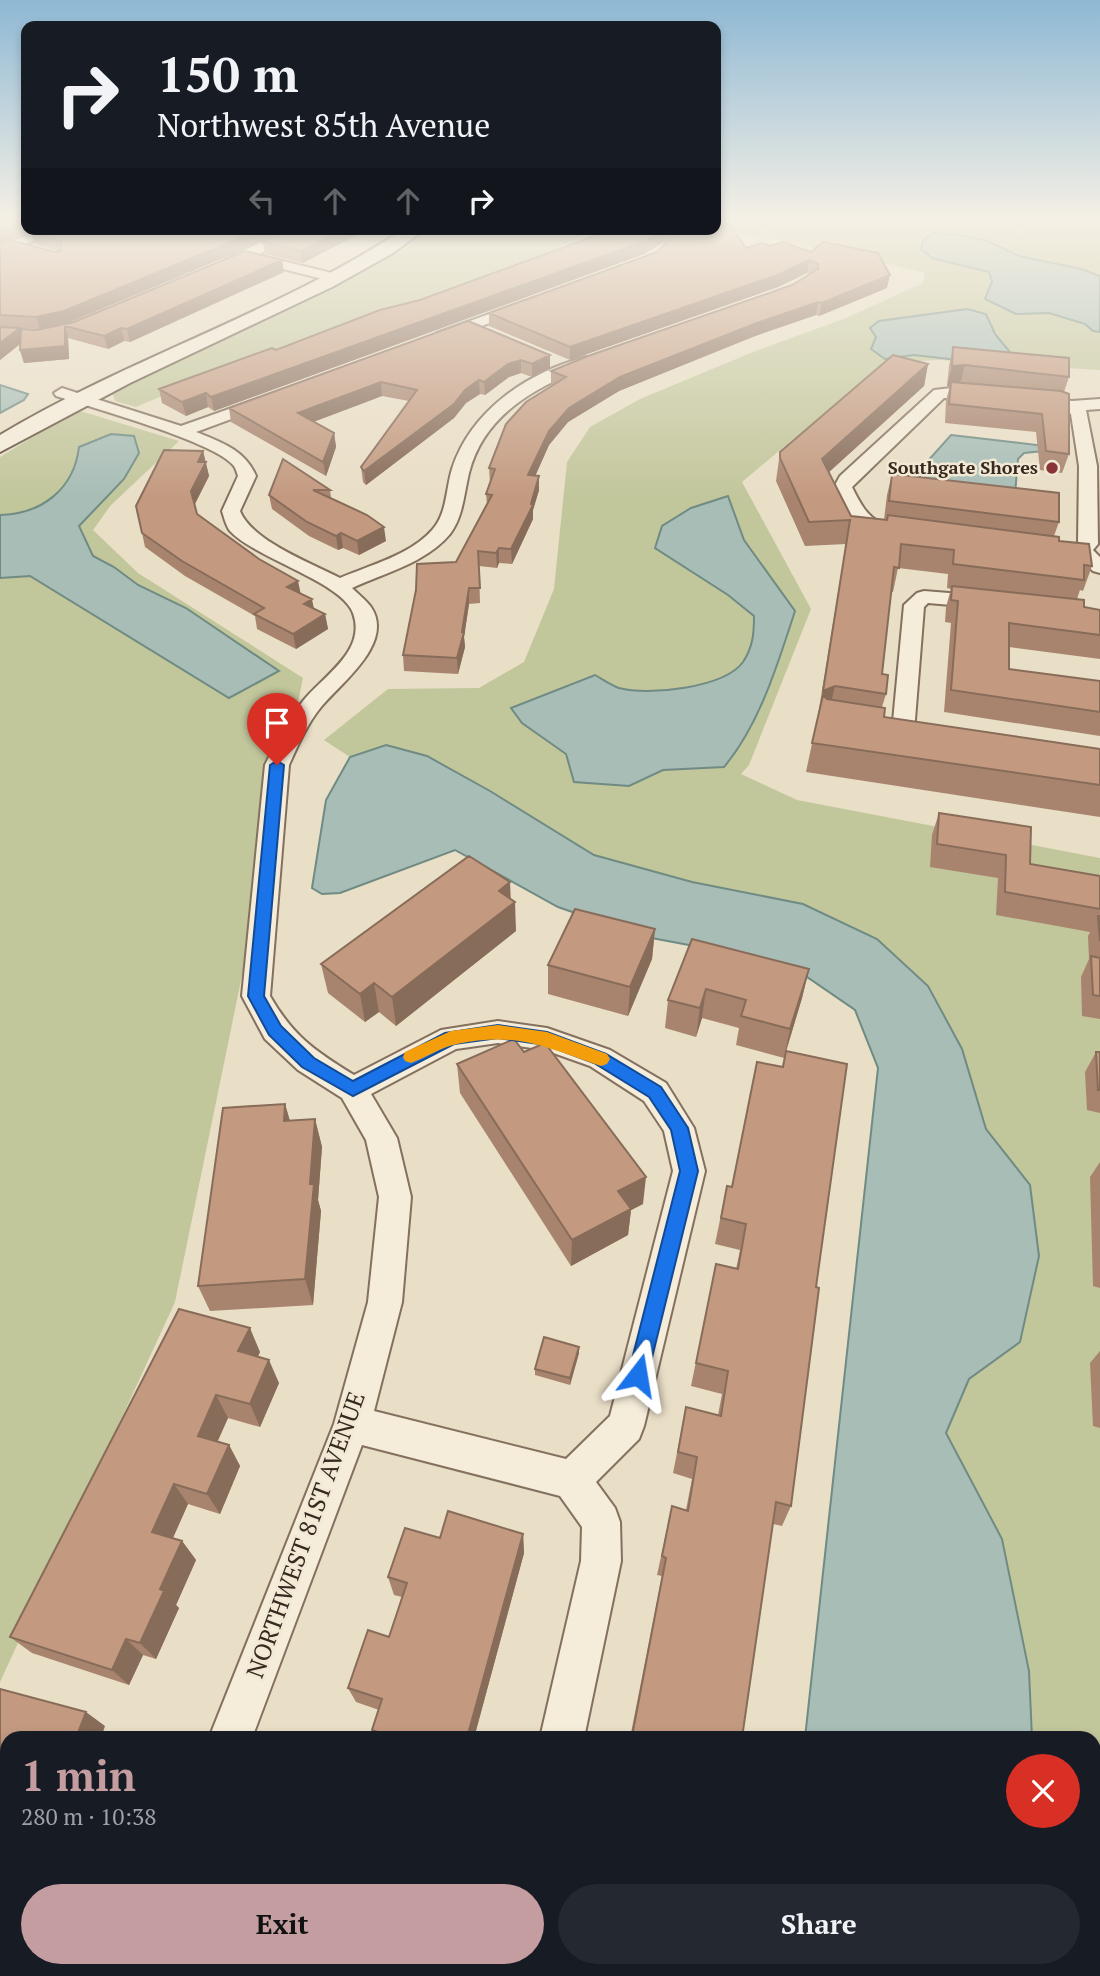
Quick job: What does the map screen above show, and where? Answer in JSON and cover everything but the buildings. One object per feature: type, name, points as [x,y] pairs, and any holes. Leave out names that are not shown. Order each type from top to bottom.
[{"type":"street","points":[[0,425],[70,396],[247,313]]},
{"type":"street","points":[[430,341],[504,313]]},
{"type":"street","points":[[470,326],[495,336]]},
{"type":"street","points":[[339,586],[425,546],[441,533],[450,519],[461,466],[470,440],[486,420],[513,398],[569,368],[607,354]]},
{"type":"street","points":[[544,357],[569,368]]},
{"type":"street","points":[[917,536],[873,529],[860,520],[843,486],[846,480],[940,393],[1057,401],[1072,406],[1079,412],[1094,472],[1088,544],[1074,553],[1100,567]]},
{"type":"street","points":[[181,432],[286,394]]},
{"type":"street","points":[[70,396],[181,432],[240,461],[247,477],[231,511],[237,527],[261,544],[339,586],[363,610],[367,635],[351,664],[312,704],[292,734],[277,765],[256,996],[275,1031],[308,1062],[353,1090],[411,1056],[451,1038],[498,1032],[547,1039],[600,1058],[655,1092],[680,1128],[689,1171],[626,1426],[572,1480]]},
{"type":"street","points":[[0,444],[70,396]]},
{"type":"street","points":[[1072,406],[1100,404]]},
{"type":"street","points":[[903,732],[914,605],[924,597],[1010,605]]},
{"type":"street","points":[[878,728],[929,736]]},
{"type":"street","name":"NORTHWEST 81ST AVENUE","points":[[233,1731],[352,1424],[385,1302],[396,1198],[381,1138],[353,1090]]},
{"type":"street","points":[[352,1424],[572,1480],[601,1522],[601,1561],[564,1731]]},
{"type":"green space","points":[[274,313],[398,313],[176,390],[136,407],[115,401],[113,395],[108,393]]},
{"type":"green space","points":[[857,313],[1100,313],[1100,370],[939,360],[884,363],[742,482],[811,609],[749,765],[741,774],[797,800],[1100,858],[1100,1731],[1032,1731],[1029,1671],[1002,1539],[946,1433],[969,1379],[1020,1342],[1030,1185],[986,1129],[962,1049],[692,882],[594,855],[427,756],[386,745],[350,757],[324,740],[388,689],[479,688],[524,662],[554,589],[567,462],[590,427],[640,399],[753,352]]},
{"type":"green space","points":[[77,410],[179,441],[111,505],[93,530],[138,573],[303,678],[175,1302],[0,1682],[0,457]]},
{"type":"water","points":[[936,313],[983,313],[986,314],[995,334],[1013,356],[967,361],[914,355],[885,359],[871,349],[876,337],[870,328],[879,321]]},
{"type":"water","points":[[1050,313],[1100,313],[1100,332],[1093,331],[1085,324]]},
{"type":"water","points":[[0,385],[28,394],[24,400],[0,413]]},
{"type":"water","points":[[111,434],[134,436],[139,453],[124,479],[79,526],[93,556],[114,567],[138,585],[186,608],[279,671],[229,698],[30,576],[0,578],[0,515],[29,510],[53,496],[63,487],[70,475],[79,447]]},
{"type":"water","points":[[951,435],[1045,446],[1044,451],[1024,453],[1018,459],[1015,494],[909,482]]},
{"type":"water","points":[[728,496],[744,540],[795,611],[767,692],[748,732],[724,767],[663,770],[629,786],[574,782],[566,754],[522,723],[511,708],[595,675],[616,687],[632,690],[666,690],[703,684],[733,671],[743,662],[749,651],[754,616],[728,595],[655,548],[662,526],[691,508]]},
{"type":"water","points":[[386,745],[427,756],[594,855],[692,882],[803,904],[877,939],[928,986],[962,1049],[986,1129],[1030,1185],[1039,1256],[1020,1342],[969,1379],[946,1433],[1002,1539],[1029,1671],[1032,1731],[806,1731],[878,1068],[855,1010],[804,975],[742,955],[641,936],[558,907],[455,850],[340,893],[322,894],[312,888],[326,800],[350,757]]},
{"type":"slow traffic","points":[[411,1057],[451,1038],[498,1032],[547,1039],[601,1059]]},
{"type":"place","name":"Southgate Shores","points":[[1052,468]]},
{"type":"route","points":[[277,765],[256,996],[275,1031],[308,1062],[353,1090],[411,1056],[451,1038],[498,1032],[547,1039],[600,1058],[655,1092],[680,1128],[689,1171],[638,1375]]}]
